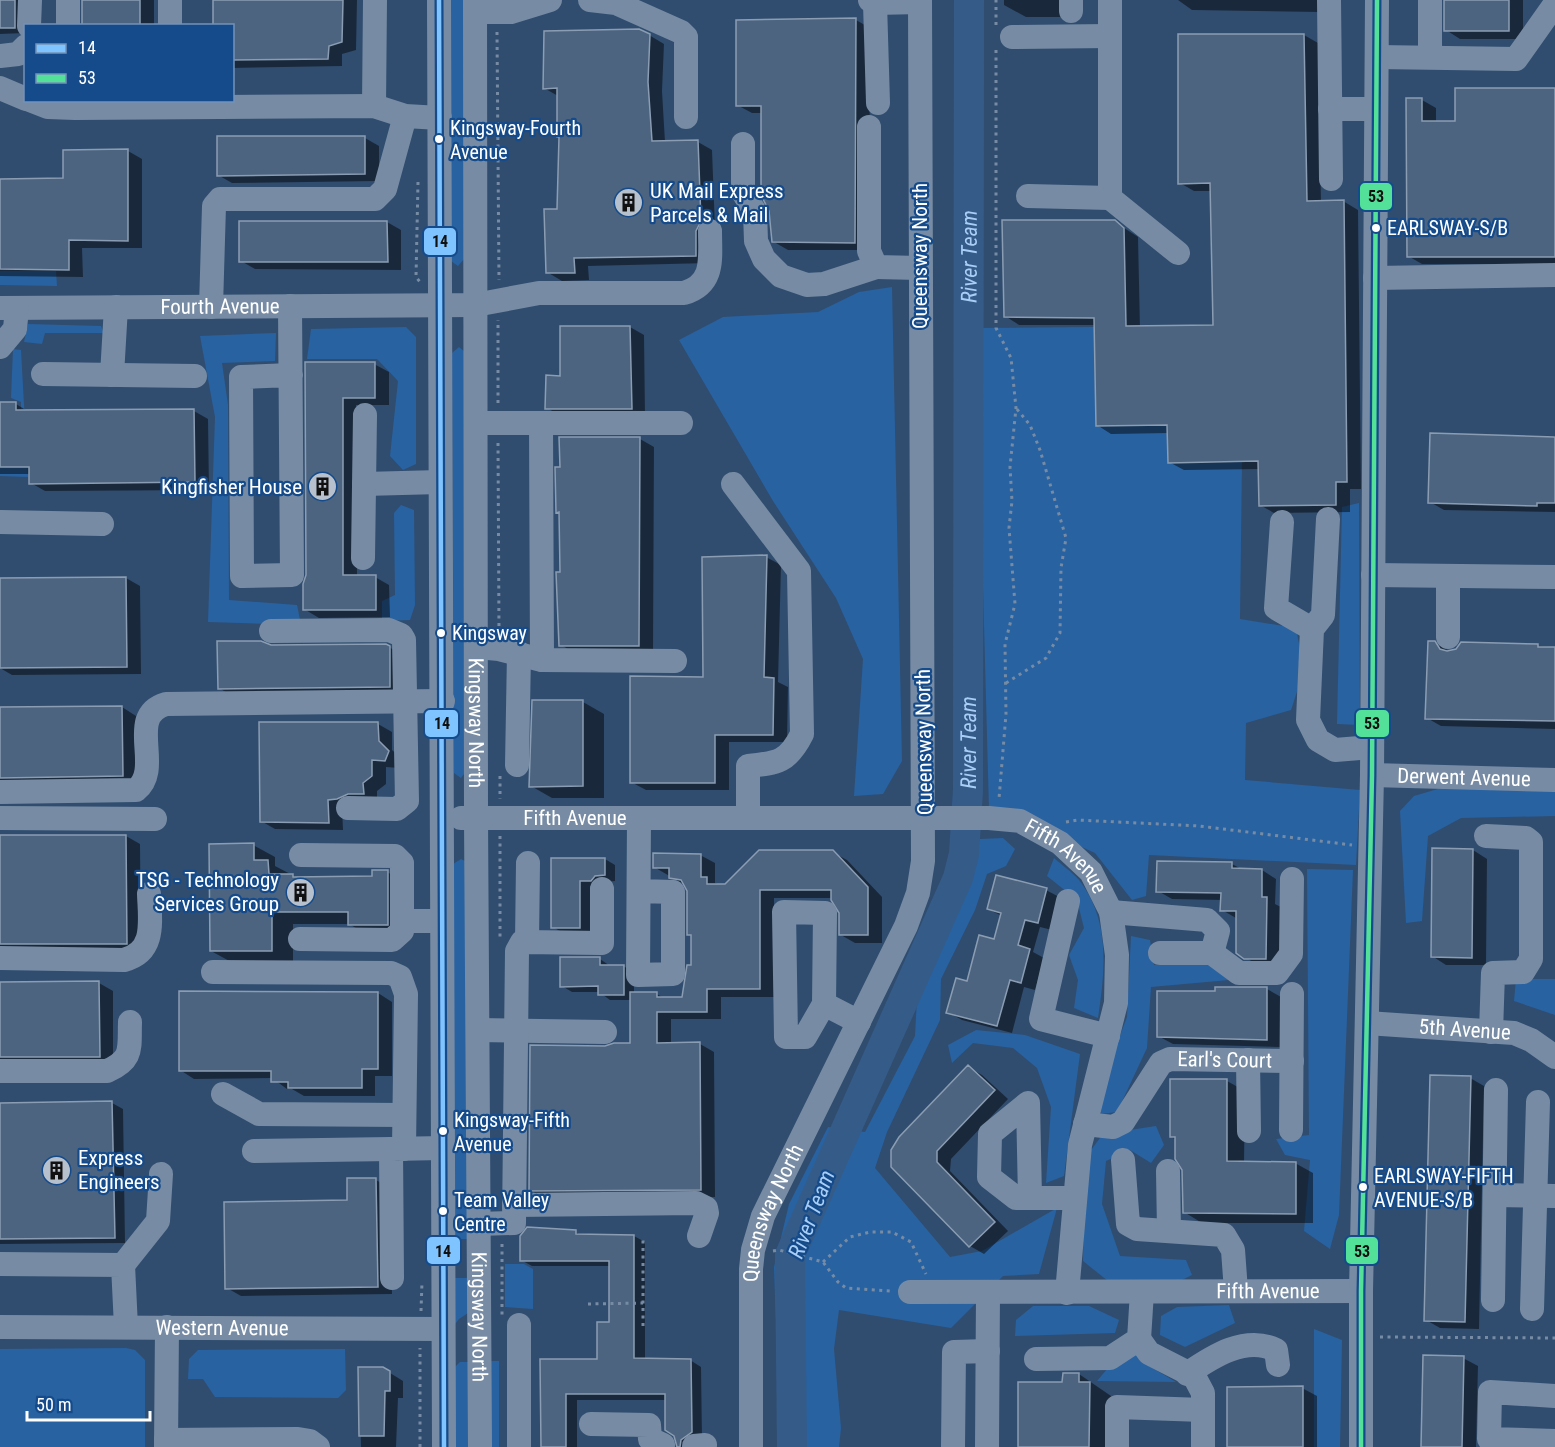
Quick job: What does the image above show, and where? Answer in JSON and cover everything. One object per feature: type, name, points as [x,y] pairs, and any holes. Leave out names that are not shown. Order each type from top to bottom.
[{"type":"street","points":[[29,24],[30,0]]},
{"type":"street","points":[[68,0],[68,24]]},
{"type":"street","points":[[170,0],[170,24]]},
{"type":"street","points":[[374,106],[375,0]]},
{"type":"street","name":"Kingsway North","points":[[440,0],[442,1148],[432,1329],[443,1369],[444,1447]]},
{"type":"street","points":[[475,6],[511,12],[550,0]]},
{"type":"street","points":[[590,0],[616,3],[681,32],[686,37],[686,117]]},
{"type":"street","points":[[1110,0],[1110,198]]},
{"type":"street","points":[[1329,0],[1331,178]]},
{"type":"street","points":[[1361,1447],[1361,1291],[1372,775],[1377,0]]},
{"type":"street","points":[[1430,0],[1430,57]]},
{"type":"street","points":[[878,103],[873,2],[920,1]]},
{"type":"street","name":"Queensway North","points":[[751,1447],[751,1269],[756,1236],[763,1216],[906,926],[918,893],[935,817],[920,268],[920,1]]},
{"type":"street","points":[[1377,57],[1516,59],[1555,4]]},
{"type":"street","name":"Kingsway North","points":[[475,6],[476,818],[480,1447]]},
{"type":"street","points":[[1001,40],[1110,36]]},
{"type":"street","points":[[0,56],[18,54],[24,48]]},
{"type":"street","points":[[0,88],[24,98]]},
{"type":"street","points":[[35,102],[48,107],[74,104],[374,106],[405,117],[440,118]]},
{"type":"street","points":[[1330,109],[1375,109]]},
{"type":"street","points":[[211,307],[214,206],[220,199],[375,199],[385,189],[405,117]]},
{"type":"street","points":[[869,127],[869,251],[876,267]]},
{"type":"street","points":[[743,144],[743,192],[756,212],[756,241],[764,259],[781,276],[807,285],[824,284],[876,267],[920,268]]},
{"type":"street","points":[[1028,196],[1110,198],[1178,253]]},
{"type":"street","name":"Fourth Avenue","points":[[8,308],[440,306],[475,305],[539,293],[684,293],[696,289],[705,281],[710,269],[710,231]]},
{"type":"street","points":[[1375,278],[1555,274]]},
{"type":"street","points":[[290,306],[291,375],[292,575],[242,576],[241,377],[291,375]]},
{"type":"street","points":[[112,375],[116,307]]},
{"type":"street","points":[[0,348],[15,329],[8,308]]},
{"type":"street","points":[[43,374],[195,376]]},
{"type":"street","points":[[363,558],[365,415]]},
{"type":"street","points":[[476,423],[681,423]]},
{"type":"street","points":[[541,423],[542,660]]},
{"type":"street","points":[[364,484],[440,482]]},
{"type":"street","points":[[733,484],[799,571],[802,734],[793,752],[776,763],[748,766],[747,817]]},
{"type":"street","points":[[1328,519],[1323,615],[1312,629],[1308,720],[1318,740],[1335,750],[1372,747]]},
{"type":"street","points":[[0,522],[102,524]]},
{"type":"street","points":[[1282,522],[1276,608],[1312,629]]},
{"type":"street","points":[[1373,575],[1555,577]]},
{"type":"street","points":[[1448,576],[1448,637]]},
{"type":"street","points":[[271,631],[396,632],[401,635],[405,648],[407,801],[397,809],[348,808]]},
{"type":"street","points":[[477,647],[519,653],[542,660],[675,661]]},
{"type":"street","points":[[517,765],[519,653]]},
{"type":"street","points":[[0,792],[136,790],[144,784],[148,771],[146,727],[149,715],[155,707],[166,704],[443,701]]},
{"type":"street","name":"Derwent Avenue","points":[[1372,775],[1555,780]]},
{"type":"street","points":[[0,818],[155,819]]},
{"type":"street","name":"Fifth Avenue","points":[[442,818],[993,818],[1020,821],[1060,843],[1091,872],[1111,912],[1117,955],[1116,1003],[1084,1124],[1074,1198],[1067,1293]]},
{"type":"street","points":[[639,818],[639,891]]},
{"type":"street","points":[[1486,836],[1526,838],[1531,842],[1531,959],[1523,972],[1493,973],[1491,1032]]},
{"type":"street","points":[[300,939],[392,940],[399,937],[402,921],[402,863],[400,858],[395,856],[301,855]]},
{"type":"street","points":[[527,942],[528,863]]},
{"type":"street","points":[[1160,953],[1212,953],[1239,973],[1277,973],[1291,954],[1292,879]]},
{"type":"street","points":[[478,1224],[514,1223],[517,951],[522,942],[602,943],[602,889]]},
{"type":"street","points":[[0,958],[124,960],[135,957],[148,941],[151,930],[149,894]]},
{"type":"street","points":[[1068,901],[1041,1019],[1108,1036]]},
{"type":"street","points":[[784,912],[825,913],[824,1004],[805,1037],[786,1037],[784,912]]},
{"type":"street","points":[[1111,912],[1207,920],[1218,932],[1212,953]]},
{"type":"street","points":[[402,921],[442,921]]},
{"type":"street","points":[[213,972],[391,974],[400,977],[406,994],[404,1115],[397,1149],[392,1278]]},
{"type":"street","points":[[1291,1130],[1292,994]]},
{"type":"street","points":[[824,1004],[859,1022]]},
{"type":"street","points":[[0,1071],[108,1071],[120,1065],[129,1054],[130,1022]]},
{"type":"street","name":"5th Avenue","points":[[1367,1023],[1514,1034],[1531,1040],[1555,1057]]},
{"type":"street","points":[[478,1030],[605,1032]]},
{"type":"street","name":"Earl's Court","points":[[1084,1124],[1113,1127],[1123,1122],[1161,1063],[1170,1059],[1292,1061]]},
{"type":"street","points":[[1248,1060],[1249,1131]]},
{"type":"street","points":[[1493,1300],[1496,1090]]},
{"type":"street","points":[[223,1094],[260,1114],[404,1115]]},
{"type":"street","points":[[1532,1309],[1545,1196],[1538,1102]]},
{"type":"street","points":[[254,1151],[442,1148]]},
{"type":"street","points":[[1123,1160],[1128,1224],[1137,1229],[1224,1235],[1233,1250],[1236,1292]]},
{"type":"street","points":[[1168,1172],[1169,1231]]},
{"type":"street","points":[[126,1327],[123,1265],[158,1221],[161,1174]]},
{"type":"street","points":[[1495,1195],[1545,1196]]},
{"type":"street","points":[[1030,1198],[1074,1198]]},
{"type":"street","points":[[514,1205],[696,1203],[706,1208],[707,1213],[699,1236]]},
{"type":"street","points":[[0,1264],[123,1265]]},
{"type":"street","name":"Fifth Avenue","points":[[922,1292],[1361,1291]]},
{"type":"street","points":[[987,1447],[988,1292]]},
{"type":"street","points":[[1142,1292],[1139,1339],[1149,1353],[1194,1376],[1203,1393],[1203,1447]]},
{"type":"street","points":[[443,1369],[458,1337],[470,1326],[479,1324]]},
{"type":"street","points":[[519,1325],[519,1447]]},
{"type":"street","name":"Western Avenue","points":[[0,1327],[432,1329]]},
{"type":"street","points":[[167,1327],[166,1443],[298,1439],[310,1441],[318,1447]]},
{"type":"street","points":[[1036,1359],[1110,1358],[1139,1339]]},
{"type":"street","points":[[1187,1374],[1206,1361],[1250,1343],[1276,1350],[1278,1365]]},
{"type":"street","points":[[953,1447],[954,1352],[988,1351]]},
{"type":"street","points":[[1555,1396],[1490,1392],[1489,1439],[1555,1441]]},
{"type":"street","points":[[1117,1447],[1117,1407],[1203,1410]]},
{"type":"street","points":[[591,1424],[649,1425],[650,1439],[663,1445],[661,1447]]},
{"type":"path","points":[[993,818],[1006,714],[1005,644],[1015,604],[1009,528],[1012,501],[1010,467],[1016,408],[1011,358],[996,328],[1001,40],[996,0]]},
{"type":"path","points":[[1006,683],[1046,658],[1060,633],[1061,568],[1066,538],[1030,424],[1016,408]]},
{"type":"path","points":[[1035,829],[1077,820],[1111,821],[1199,826],[1371,847]]},
{"type":"path","points":[[779,1250],[823,1262],[838,1282],[846,1288],[922,1292],[911,1242],[892,1232],[870,1232],[850,1238],[823,1262]]},
{"type":"path","points":[[642,1326],[643,1236]]},
{"type":"path","points":[[420,1447],[432,1329],[422,1275]]},
{"type":"path","points":[[588,1304],[643,1303]]},
{"type":"path","points":[[1361,1337],[1555,1338]]},
{"type":"shaded area","points":[[451,0],[465,0],[464,259],[458,266],[451,261]]},
{"type":"shaded area","points":[[0,271],[56,271],[57,286],[0,285]]},
{"type":"shaded area","points":[[892,287],[902,761],[883,794],[854,796],[863,659],[836,598],[773,501],[679,340],[723,317],[818,312],[859,292]]},
{"type":"shaded area","points":[[28,324],[101,326],[104,333],[45,333],[42,344],[24,342]]},
{"type":"shaded area","points":[[406,327],[416,337],[416,464],[403,470],[390,456],[398,381],[377,359],[307,359],[311,329]]},
{"type":"shaded area","points":[[1094,327],[1096,426],[1167,425],[1168,463],[1242,462],[1240,619],[1296,628],[1304,670],[1291,710],[1246,723],[1245,780],[1360,790],[1356,865],[1149,855],[1146,896],[1132,900],[1095,853],[1038,827],[989,810],[976,328]]},
{"type":"shaded area","points":[[276,333],[275,361],[222,363],[228,405],[229,600],[297,605],[301,625],[208,622],[215,417],[200,336]]},
{"type":"shaded area","points":[[459,347],[465,352],[466,771],[461,778],[454,773],[452,353]]},
{"type":"shaded area","points":[[13,349],[21,350],[28,477],[0,476],[0,467],[21,467],[21,402],[11,398]]},
{"type":"shaded area","points":[[1359,503],[1360,725],[1337,724],[1342,507]]},
{"type":"shaded area","points":[[401,505],[414,510],[415,605],[410,620],[382,621],[382,601],[395,595],[394,513]]},
{"type":"shaded area","points":[[1441,788],[1555,790],[1555,816],[1461,818],[1428,836],[1422,921],[1406,923],[1400,811],[1414,796]]},
{"type":"shaded area","points":[[1003,838],[1015,849],[1006,866],[987,874],[975,910],[941,979],[940,1020],[887,1132],[875,1168],[950,1257],[982,1251],[1057,1208],[1039,1274],[1003,1276],[951,1328],[839,1310],[834,1349],[841,1428],[839,1447],[783,1447],[780,1437],[774,1267],[789,1204],[828,1127],[865,1132],[915,1036],[917,998],[980,839]]},
{"type":"shaded area","points":[[1054,858],[1079,880],[1089,896],[1101,929],[1104,964],[1098,1018],[1074,1008],[1078,980],[1069,955],[1084,928],[1077,900],[1047,876]]},
{"type":"shaded area","points":[[461,859],[465,861],[469,1239],[453,1239],[453,864]]},
{"type":"shaded area","points":[[1307,869],[1353,870],[1339,1215],[1330,1249],[1304,1231],[1310,1160],[1285,1155],[1276,1139],[1309,1135]]},
{"type":"shaded area","points":[[1131,936],[1150,940],[1154,965],[1213,965],[1229,980],[1151,987],[1147,1048],[1117,1112],[1101,1114],[1098,1094],[1127,1017]]},
{"type":"shaded area","points":[[1516,979],[1555,979],[1555,1015],[1514,1001]]},
{"type":"shaded area","points":[[976,1030],[1025,1035],[1080,1054],[1064,1176],[1046,1183],[1051,1107],[1037,1068],[1013,1048],[973,1043],[952,1063],[948,1045]]},
{"type":"shaded area","points":[[1156,1126],[1164,1145],[1151,1163],[1130,1150],[1106,1161],[1102,1204],[1120,1256],[1186,1260],[1192,1275],[1176,1283],[1108,1281],[1083,1261],[1084,1187],[1091,1150],[1103,1134]]},
{"type":"shaded area","points":[[505,1264],[524,1264],[533,1269],[533,1309],[505,1307]]},
{"type":"shaded area","points":[[452,1278],[468,1278],[468,1313],[452,1328]]},
{"type":"shaded area","points":[[1229,1305],[1235,1323],[1185,1347],[1160,1335],[1161,1316],[1177,1307]]},
{"type":"shaded area","points":[[1033,1306],[1089,1306],[1119,1320],[1115,1333],[1015,1336],[1016,1320]]},
{"type":"shaded area","points":[[1314,1329],[1342,1340],[1340,1447],[1314,1447]]},
{"type":"shaded area","points":[[126,1348],[135,1350],[145,1360],[145,1447],[0,1447],[0,1349]]},
{"type":"shaded area","points":[[345,1349],[346,1390],[338,1398],[215,1397],[203,1379],[188,1379],[189,1359],[198,1350]]},
{"type":"shaded area","points":[[1134,1353],[1149,1366],[1176,1382],[1097,1381],[1108,1368]]},
{"type":"shaded area","points":[[488,1361],[499,1361],[499,1447],[489,1447]]},
{"type":"shaded area","points":[[460,1362],[468,1362],[468,1447],[453,1447],[455,1367]]},
{"type":"building","points":[[0,0],[15,0],[15,28],[0,28]]},
{"type":"building","points":[[82,0],[140,0],[140,24],[82,24]]},
{"type":"building","points":[[213,0],[343,0],[342,42],[329,46],[328,59],[234,60],[234,24],[213,24]]},
{"type":"building","points":[[1444,0],[1509,0],[1509,31],[1444,31]]},
{"type":"building","points":[[856,18],[855,243],[772,242],[769,211],[761,195],[761,106],[736,106],[736,20]]},
{"type":"building","name":"UK Mail Express Parcels & Mail","points":[[639,29],[650,34],[648,82],[652,141],[698,140],[701,221],[696,231],[696,256],[574,258],[575,273],[546,273],[544,209],[557,209],[559,137],[557,137],[557,88],[543,89],[544,31]]},
{"type":"building","points":[[1178,34],[1304,34],[1307,201],[1344,200],[1347,482],[1336,482],[1336,505],[1259,506],[1258,461],[1168,463],[1167,425],[1096,426],[1094,318],[1004,317],[1002,220],[1115,220],[1124,228],[1126,326],[1213,325],[1210,183],[1178,184]]},
{"type":"building","points":[[1455,88],[1555,88],[1555,257],[1407,257],[1406,98],[1422,98],[1422,121],[1455,121]]},
{"type":"building","points":[[217,136],[365,136],[365,174],[217,176]]},
{"type":"building","points":[[128,149],[128,241],[69,240],[69,270],[0,269],[0,179],[63,178],[63,150]]},
{"type":"building","points":[[239,221],[387,221],[388,262],[239,262]]},
{"type":"building","points":[[560,326],[630,326],[632,409],[545,409],[546,375],[560,376]]},
{"type":"building","name":"Kingfisher House","points":[[305,362],[375,362],[375,398],[343,398],[343,575],[376,575],[376,610],[303,610],[303,584],[306,575]]},
{"type":"building","points":[[0,402],[16,402],[16,410],[194,409],[195,482],[29,484],[29,467],[0,467]]},
{"type":"building","points":[[1430,433],[1555,437],[1555,503],[1537,503],[1537,506],[1428,503]]},
{"type":"building","points":[[559,437],[640,437],[639,646],[559,646],[556,572],[560,572],[559,512],[556,513],[555,467],[560,467]]},
{"type":"building","points":[[767,555],[764,677],[774,678],[773,735],[715,735],[715,783],[630,783],[630,676],[703,677],[702,557]]},
{"type":"building","points":[[126,577],[127,667],[0,668],[0,578]]},
{"type":"building","points":[[217,641],[261,641],[271,645],[386,644],[390,646],[390,687],[218,689]]},
{"type":"building","points":[[1428,641],[1435,641],[1440,649],[1447,651],[1456,649],[1461,642],[1538,644],[1538,647],[1555,647],[1555,721],[1425,719]]},
{"type":"building","points":[[532,700],[583,700],[583,786],[529,787]]},
{"type":"building","points":[[122,706],[123,776],[0,778],[0,707]]},
{"type":"building","points":[[259,722],[378,722],[379,741],[389,751],[385,761],[372,760],[372,776],[363,783],[364,794],[348,794],[328,800],[329,823],[260,822]]},
{"type":"building","points":[[0,835],[126,835],[127,944],[0,944]]},
{"type":"building","name":"TSG - Technology Services Group","points":[[254,843],[254,860],[268,860],[269,874],[293,874],[293,877],[372,876],[372,870],[388,870],[388,925],[348,925],[348,912],[272,912],[272,951],[210,951],[209,844]]},
{"type":"building","points":[[1432,848],[1473,849],[1472,958],[1431,957]]},
{"type":"building","points":[[759,850],[833,850],[868,887],[868,935],[839,935],[839,913],[831,900],[831,890],[760,890],[760,989],[707,989],[707,1012],[657,1012],[657,1043],[700,1042],[701,1190],[529,1191],[530,1045],[605,1046],[614,1043],[630,1043],[630,992],[657,992],[657,997],[682,997],[687,965],[691,965],[691,935],[687,935],[687,891],[681,880],[669,878],[669,868],[653,868],[653,853],[701,854],[701,877],[707,877],[707,884],[725,884]]},
{"type":"building","points":[[551,858],[605,858],[605,875],[595,876],[591,881],[580,881],[580,928],[551,928]]},
{"type":"building","points":[[1157,861],[1232,862],[1232,868],[1262,869],[1262,897],[1267,897],[1266,959],[1244,959],[1236,953],[1236,911],[1220,911],[1221,893],[1156,892]]},
{"type":"building","points":[[996,875],[1047,888],[1038,923],[1025,920],[1018,945],[1030,949],[1021,983],[1010,980],[997,1026],[946,1013],[956,978],[967,981],[979,935],[994,939],[1001,913],[987,909]]},
{"type":"building","points":[[560,957],[600,957],[600,965],[624,965],[624,995],[598,995],[598,986],[560,987]]},
{"type":"building","points":[[99,981],[100,1057],[0,1057],[0,982]]},
{"type":"building","points":[[1215,987],[1267,987],[1267,1040],[1157,1037],[1157,991],[1215,991]]},
{"type":"building","points":[[179,991],[378,992],[378,1069],[362,1069],[362,1088],[288,1088],[288,1082],[271,1082],[271,1071],[179,1071]]},
{"type":"building","points":[[968,1065],[995,1090],[937,1151],[937,1162],[995,1222],[969,1247],[891,1167],[891,1150],[899,1137]]},
{"type":"building","points":[[1430,1075],[1471,1076],[1465,1322],[1424,1321]]},
{"type":"building","points":[[1170,1079],[1227,1079],[1227,1161],[1296,1162],[1296,1214],[1183,1213],[1182,1170],[1175,1159],[1175,1137],[1170,1137]]},
{"type":"building","name":"Express Engineers","points":[[112,1101],[115,1238],[0,1239],[0,1103]]},
{"type":"building","points":[[347,1178],[376,1178],[378,1287],[225,1289],[224,1202],[347,1200]]},
{"type":"building","points":[[527,1227],[576,1230],[576,1234],[634,1235],[634,1358],[691,1359],[692,1432],[681,1440],[680,1447],[677,1447],[674,1436],[665,1430],[665,1394],[566,1394],[566,1447],[541,1447],[540,1359],[597,1359],[597,1322],[609,1322],[609,1261],[520,1261],[520,1236]]},
{"type":"building","points":[[1423,1355],[1464,1356],[1462,1447],[1421,1447]]},
{"type":"building","points":[[358,1367],[383,1367],[390,1371],[390,1391],[385,1391],[384,1436],[359,1436]]},
{"type":"building","points":[[1063,1373],[1079,1373],[1079,1382],[1090,1382],[1089,1447],[1018,1447],[1018,1382],[1062,1382]]},
{"type":"building","points":[[1303,1386],[1303,1447],[1227,1447],[1227,1387]]},
{"type":"waterway","name":"River Team","points":[[792,1447],[790,1255],[958,878],[964,854],[968,790],[969,0]]},
{"type":"transit line","name":"14","points":[[439,0],[444,1447]]},
{"type":"transit line","name":"53","points":[[1361,1447],[1361,1291],[1372,775],[1377,0]]},
{"type":"place","name":"Kingsway-Fourth Avenue","points":[[439,139]]},
{"type":"place","name":"UK Mail Express Parcels & Mail","points":[[629,203]]},
{"type":"place","name":"EARLSWAY-S/B","points":[[1376,228]]},
{"type":"place","name":"Kingfisher House","points":[[323,487]]},
{"type":"place","name":"Kingsway","points":[[441,633]]},
{"type":"place","name":"TSG - Technology Services Group","points":[[300,892]]},
{"type":"place","name":"Kingsway-Fifth Avenue","points":[[443,1131]]},
{"type":"place","name":"Express Engineers","points":[[57,1170]]},
{"type":"place","name":"EARLSWAY-FIFTH AVENUE-S/B","points":[[1363,1187]]},
{"type":"place","name":"Team Valley Centre","points":[[443,1211]]}]
